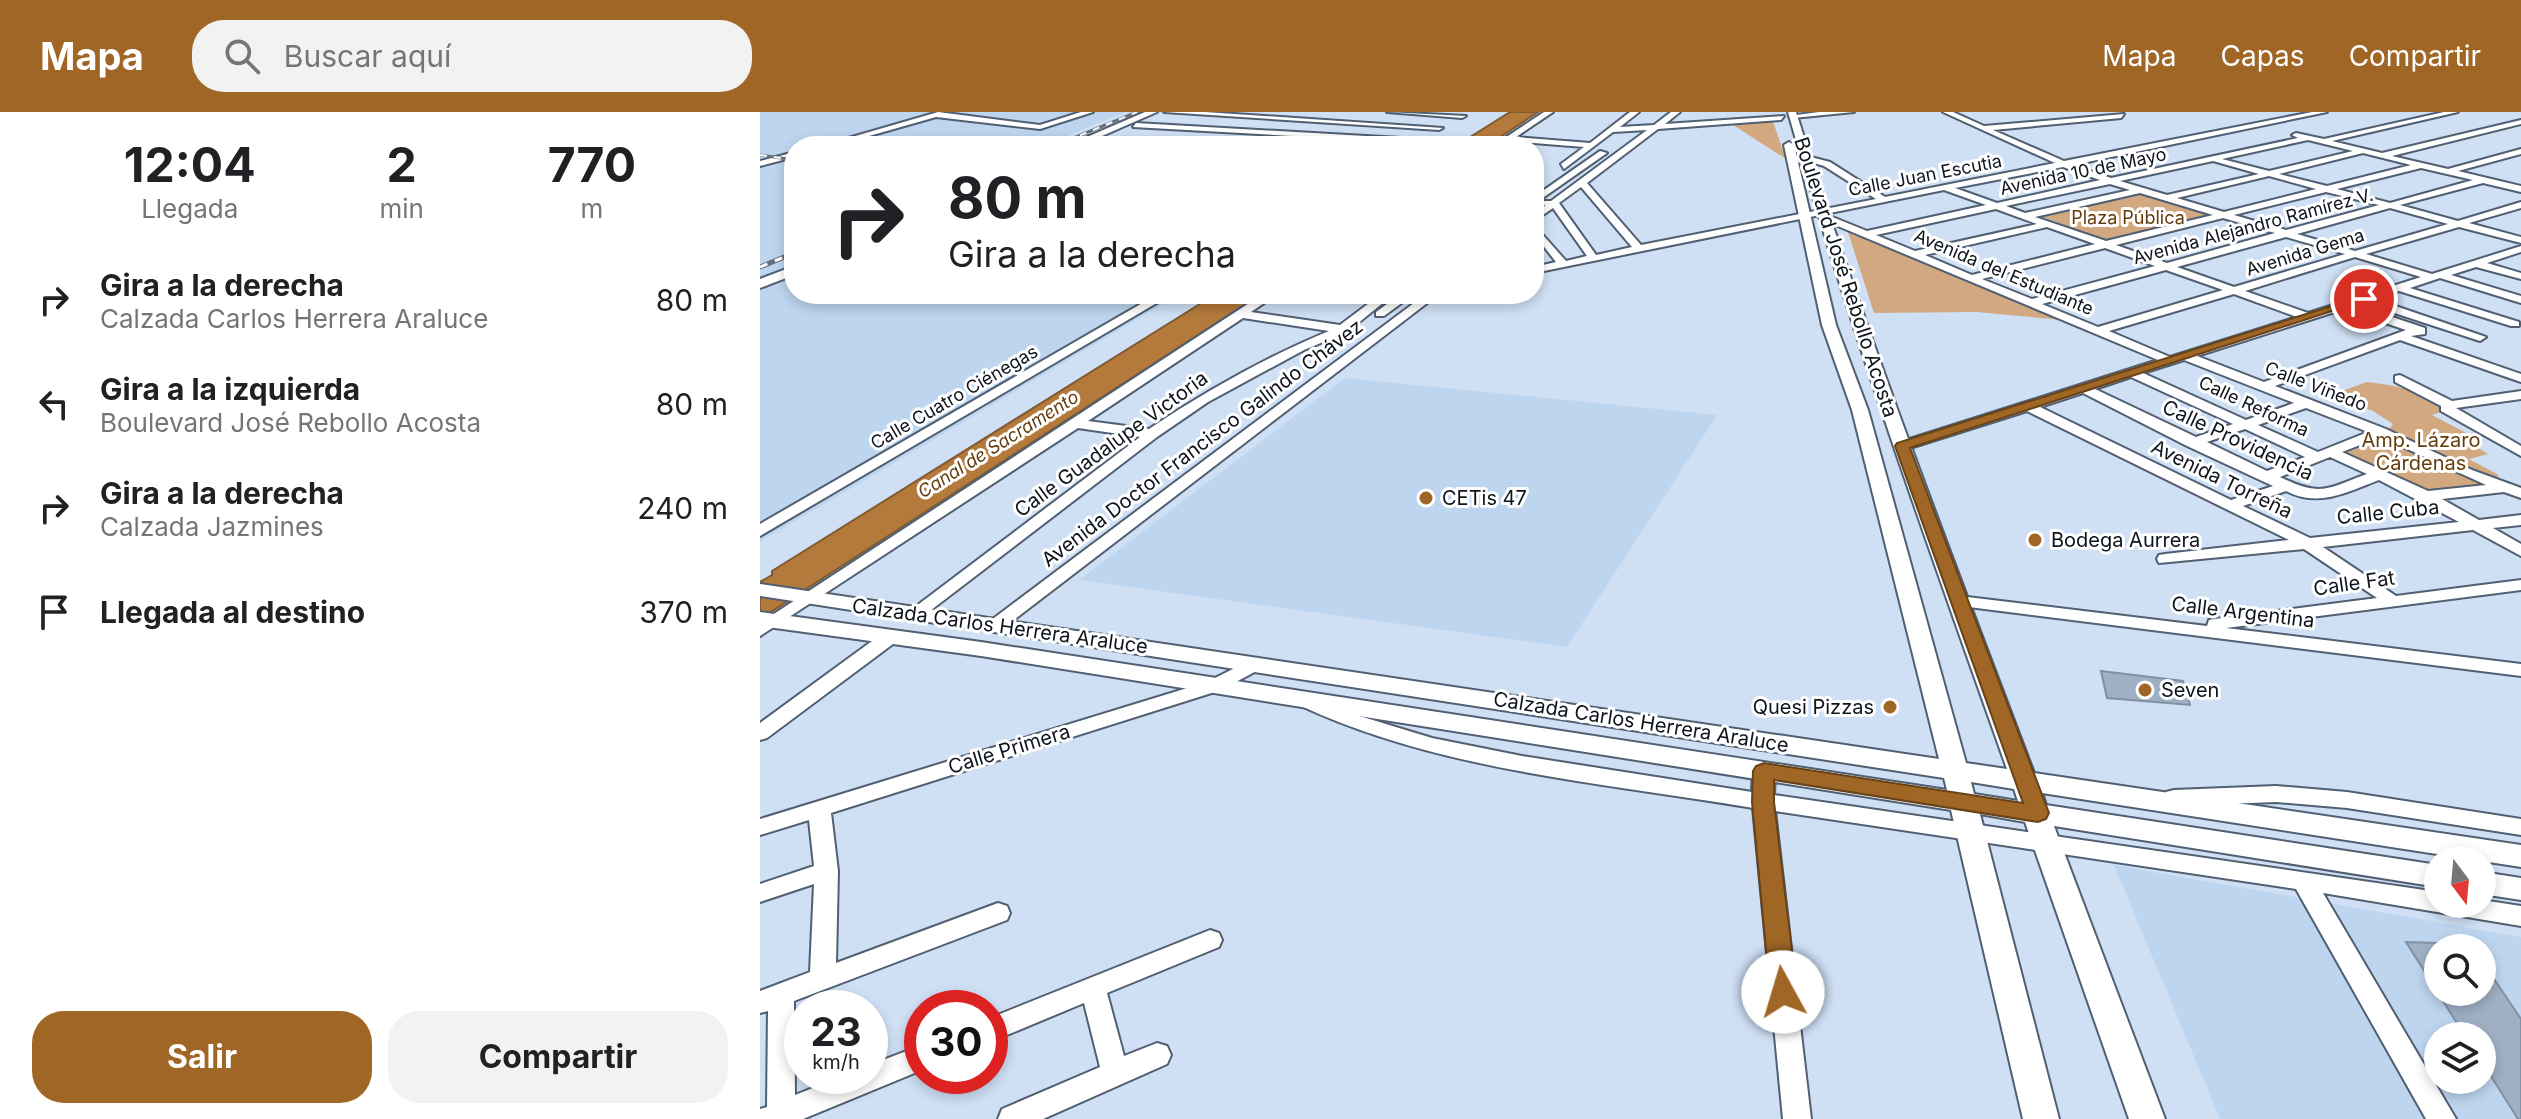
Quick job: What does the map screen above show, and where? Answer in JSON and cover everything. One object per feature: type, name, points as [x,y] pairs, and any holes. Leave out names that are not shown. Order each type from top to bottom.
[{"type":"main road","points":[[1095,136],[1153,112]]},
{"type":"main road","points":[[1109,136],[1167,112]]},
{"type":"main road","name":"Boulevard José Rebollo Acosta","points":[[1785,120],[1807,158],[1817,215],[1827,320],[1860,410],[1955,770],[2041,1119]]},
{"type":"main road","name":"Boulevard José Rebollo Acosta","points":[[1785,120],[2147,1119]]},
{"type":"main road","points":[[760,276],[784,266]]},
{"type":"main road","points":[[760,284],[784,274]]},
{"type":"main road","points":[[1827,320],[1850,326],[1869,350]]},
{"type":"main road","points":[[1860,410],[1874,417],[1887,441],[1902,446]]},
{"type":"main road","name":"Calzada Carlos Herrera Araluce","points":[[760,590],[2521,856]]},
{"type":"main road","name":"Calzada Carlos Herrera Araluce","points":[[766,623],[890,637],[1304,699],[2424,874]]},
{"type":"main road","points":[[2496,885],[2521,889]]},
{"type":"street","points":[[861,136],[947,112]]},
{"type":"street","points":[[986,121],[1014,112]]},
{"type":"street","points":[[936,115],[1044,127],[1089,112]]},
{"type":"street","points":[[1167,112],[1439,128]]},
{"type":"street","points":[[1296,136],[1347,112]]},
{"type":"street","points":[[1391,112],[1462,116]]},
{"type":"street","points":[[1513,136],[1549,112]]},
{"type":"street","points":[[1622,112],[1646,113]]},
{"type":"street","points":[[1557,171],[1634,112]]},
{"type":"street","points":[[1544,194],[1661,112]]},
{"type":"street","points":[[1544,211],[1676,112]]},
{"type":"street","points":[[1612,130],[1785,120],[1850,112]]},
{"type":"street","points":[[1947,112],[2063,164],[2110,181],[2284,234],[2521,300]]},
{"type":"street","name":"Calle Juan Escutia","points":[[1544,268],[2323,112]]},
{"type":"street","points":[[2427,112],[2506,133]]},
{"type":"street","points":[[2321,141],[2454,112]]},
{"type":"street","points":[[1982,128],[2121,116]]},
{"type":"street","points":[[2381,156],[2519,123]]},
{"type":"street","points":[[1136,125],[1334,136]]},
{"type":"street","points":[[2254,125],[2520,188]]},
{"type":"street","name":"Avenida 10 de Mayo","points":[[1867,234],[2307,138]]},
{"type":"street","points":[[1544,142],[1591,145]]},
{"type":"street","points":[[2160,144],[2521,240]]},
{"type":"street","points":[[760,151],[784,153]]},
{"type":"street","points":[[2166,198],[2362,151]]},
{"type":"street","points":[[2447,171],[2521,151]]},
{"type":"street","points":[[763,162],[784,157]]},
{"type":"street","points":[[1807,158],[1827,164],[1884,200]]},
{"type":"street","points":[[763,162],[784,163]]},
{"type":"street","points":[[1973,278],[2421,165]]},
{"type":"street","name":"Avenida Alejandro Ramírez V.","points":[[2031,303],[2483,180]]},
{"type":"street","points":[[1582,183],[1639,249]]},
{"type":"street","points":[[1945,188],[2309,317]]},
{"type":"street","points":[[2025,216],[2139,190]]},
{"type":"street","points":[[1544,202],[1555,204],[1593,258]]},
{"type":"street","name":"Avenida Gema","points":[[2097,331],[2521,205]]},
{"type":"street","name":"Avenida del Estudiante","points":[[1817,215],[2170,361]]},
{"type":"street","points":[[1916,254],[2049,224]]},
{"type":"street","points":[[1544,240],[1563,264]]},
{"type":"street","points":[[1902,446],[2521,249]]},
{"type":"street","points":[[2504,255],[2521,259]]},
{"type":"street","points":[[2477,263],[2521,276]]},
{"type":"street","points":[[2398,288],[2518,323]]},
{"type":"street","points":[[2364,299],[2480,337]]},
{"type":"street","name":"Calle Cuatro Ciénegas","points":[[760,531],[1149,304]]},
{"type":"street","points":[[766,623],[1256,304]]},
{"type":"street","points":[[1347,331],[1377,304]]},
{"type":"street","name":"Avenida Doctor Francisco Galindo Chávez","points":[[1347,331],[1392,304]]},
{"type":"street","name":"Avenida Doctor Francisco Galindo Chávez","points":[[996,625],[1419,304]]},
{"type":"street","points":[[2344,305],[2461,344]]},
{"type":"street","points":[[1241,314],[1347,331],[1371,338]]},
{"type":"street","points":[[2443,351],[2518,323]]},
{"type":"street","points":[[2262,387],[2416,330]]},
{"type":"street","name":"Calle Guadalupe Victoria","points":[[916,613],[1152,434],[1247,374],[1347,331]]},
{"type":"street","points":[[2399,336],[2519,376]]},
{"type":"street","name":"Calle Viñedo","points":[[2185,356],[2381,432],[2513,491]]},
{"type":"street","name":"Calle Reforma","points":[[2132,373],[2247,425],[2426,496],[2521,551]]},
{"type":"street","points":[[2400,379],[2521,452]]},
{"type":"street","name":"Calle Providencia","points":[[2083,388],[2284,487],[2319,497],[2379,475]]},
{"type":"street","points":[[2448,406],[2521,395]]},
{"type":"street","points":[[2192,443],[2304,404]]},
{"type":"street","name":"Avenida Torreña","points":[[2028,406],[2307,543],[2391,600]]},
{"type":"street","points":[[1073,423],[1152,434]]},
{"type":"street","points":[[2266,477],[2381,432]]},
{"type":"street","points":[[2503,441],[2521,439]]},
{"type":"street","points":[[2230,505],[2284,487]]},
{"type":"street","points":[[2426,496],[2513,491]]},
{"type":"street","name":"Calle Cuba","points":[[2165,559],[2521,520]]},
{"type":"street","name":"Calle Fat","points":[[2192,628],[2521,585]]},
{"type":"street","name":"Calle Argentina","points":[[1959,601],[2521,670]]},
{"type":"street","points":[[760,733],[890,637]]},
{"type":"street","points":[[2489,666],[2521,662]]},
{"type":"street","name":"Calle Primera","points":[[760,827],[1214,686],[1255,664]]},
{"type":"street","points":[[1304,699],[1344,720],[1405,739],[1971,835],[2303,880],[2424,900]]},
{"type":"street","points":[[1764,771],[1763,802],[1797,1119]]},
{"type":"street","points":[[2146,800],[2276,794],[2347,800],[2521,827]]},
{"type":"street","points":[[819,808],[826,871],[823,979]]},
{"type":"street","points":[[760,893],[826,871]]},
{"type":"street","points":[[2303,880],[2442,1119]]},
{"type":"street","points":[[2496,912],[2521,916]]},
{"type":"street","points":[[904,1064],[776,1117],[770,998],[998,913]]},
{"type":"street","points":[[1008,1023],[1210,940]]},
{"type":"street","points":[[1093,988],[1115,1073]]},
{"type":"street","points":[[1012,1119],[1157,1055]]},
{"type":"shaded area","points":[[760,112],[1126,112],[1066,136],[784,136],[784,304],[1163,304],[760,542]]},
{"type":"shaded area","name":"CETis 47","points":[[1345,378],[1717,415],[1567,647],[1079,580]]},
{"type":"shaded area","points":[[2114,865],[2521,937],[2521,1119],[2220,1119]]},
{"type":"green space","points":[[1772,119],[1786,159],[1730,123]]},
{"type":"green space","name":"Plaza Pública","points":[[2130,190],[2226,218],[2120,245],[2029,212]]},
{"type":"green space","points":[[1847,229],[2063,320],[1976,312],[1874,313]]},
{"type":"green space","name":"Amp. Lázaro Cárdenas","points":[[2367,382],[2406,389],[2442,404],[2440,407],[2445,411],[2432,415],[2476,438],[2467,441],[2488,454],[2469,459],[2499,475],[2490,486],[2425,493],[2335,452],[2387,432],[2393,424],[2373,411],[2328,396]]},
{"type":"water","points":[[1510,112],[1538,112],[1502,136],[1472,136]]},
{"type":"water","name":"Canal de Sacramento","points":[[1200,304],[1246,304],[760,619],[760,582],[772,575],[772,571]]},
{"type":"building","name":"Seven","points":[[2101,671],[2183,681],[2190,705],[2107,698]]},
{"type":"building","points":[[2406,942],[2424,943],[2424,971]]},
{"type":"building","points":[[2496,982],[2521,1019],[2521,1119],[2518,1119],[2496,1084],[2496,1022],[2456,1022],[2446,1006],[2496,1006]]},
{"type":"railway","points":[[1078,136],[1137,112]]},
{"type":"railway","points":[[760,155],[784,159]]},
{"type":"railway","points":[[760,267],[784,257]]},
{"type":"place","name":"CETis 47","points":[[1426,498]]},
{"type":"place","name":"Bodega Aurrera","points":[[2035,540]]},
{"type":"place","name":"Seven","points":[[2145,690]]},
{"type":"place","name":"Quesi Pizzas","points":[[1890,707]]},
{"type":"route","points":[[1783,992],[1763,802],[1764,771],[2038,813],[1902,446],[2364,299]]}]
